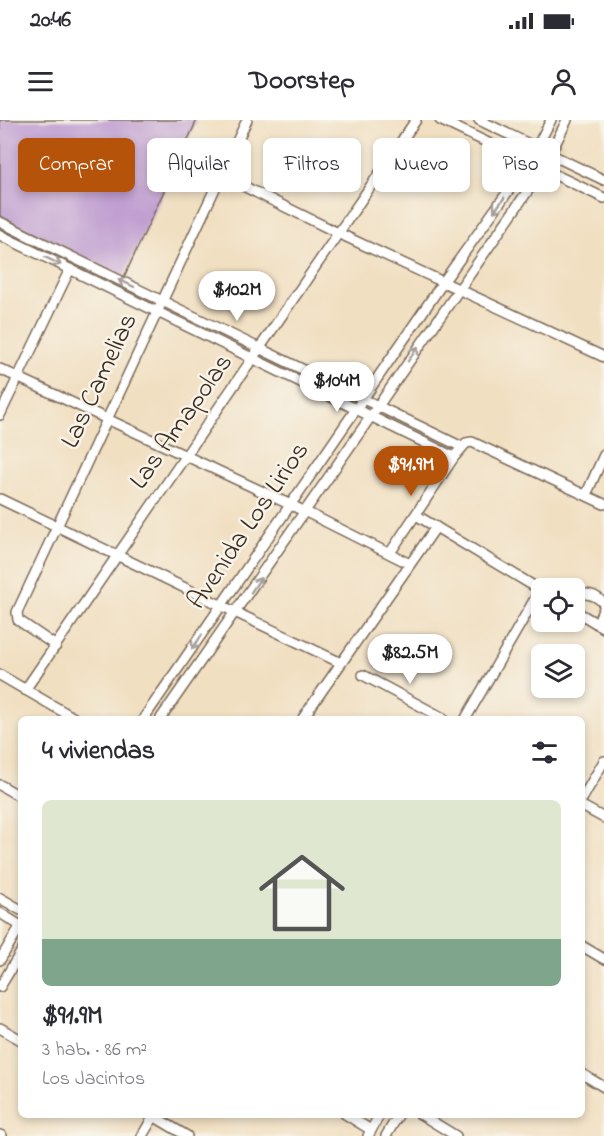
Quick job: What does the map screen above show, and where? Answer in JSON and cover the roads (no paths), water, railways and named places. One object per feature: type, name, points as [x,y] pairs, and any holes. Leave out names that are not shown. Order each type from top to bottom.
[{"type":"street","name":"Las Camelias","points":[[239,138],[248,120]]},
{"type":"street","name":"Las Amapolas","points":[[25,690],[416,120]]},
{"type":"street","points":[[440,120],[482,140]]},
{"type":"street","points":[[479,120],[517,138]]},
{"type":"street","name":"Avenida Los Lirios","points":[[543,138],[551,120]]},
{"type":"street","name":"Avenida Los Lirios","points":[[559,138],[567,120]]},
{"type":"street","points":[[560,159],[604,180]]},
{"type":"street","points":[[560,177],[604,198]]},
{"type":"street","points":[[251,190],[604,357]]},
{"type":"street","name":"Las Camelias","points":[[56,646],[25,627],[18,620],[17,612],[213,192]]},
{"type":"street","name":"Avenida Los Lirios","points":[[145,716],[508,192]]},
{"type":"street","name":"Avenida Los Lirios","points":[[162,716],[237,613],[370,415],[527,192]]},
{"type":"street","points":[[0,222],[462,447]]},
{"type":"street","points":[[0,235],[454,457]]},
{"type":"street","points":[[0,415],[70,269]]},
{"type":"street","points":[[0,369],[306,512],[410,564]]},
{"type":"street","points":[[390,553],[454,457],[462,447],[472,442],[604,504]]},
{"type":"street","points":[[585,495],[604,455]]},
{"type":"street","points":[[0,499],[341,663]]},
{"type":"street","points":[[416,515],[531,584]]},
{"type":"street","points":[[304,716],[436,527]]},
{"type":"street","points":[[585,593],[590,593],[604,606],[601,626],[585,617]]},
{"type":"street","points":[[467,716],[531,607]]},
{"type":"street","points":[[0,675],[70,716]]},
{"type":"street","points":[[363,675],[439,716]]},
{"type":"street","points":[[585,794],[604,761]]},
{"type":"street","points":[[0,785],[18,795]]},
{"type":"street","points":[[585,808],[604,818]]},
{"type":"street","points":[[0,898],[18,908]]},
{"type":"street","points":[[0,913],[18,923]]},
{"type":"street","points":[[0,960],[18,930]]},
{"type":"street","points":[[585,948],[604,958]]},
{"type":"street","points":[[0,987],[18,957]]},
{"type":"street","points":[[0,1028],[18,1038]]},
{"type":"street","points":[[585,1076],[604,1087]]},
{"type":"street","points":[[142,1136],[151,1118]]},
{"type":"street","points":[[158,1118],[187,1136]]},
{"type":"street","points":[[358,1118],[375,1123],[387,1134],[397,1118]]},
{"type":"street","points":[[427,1118],[456,1136]]}]
